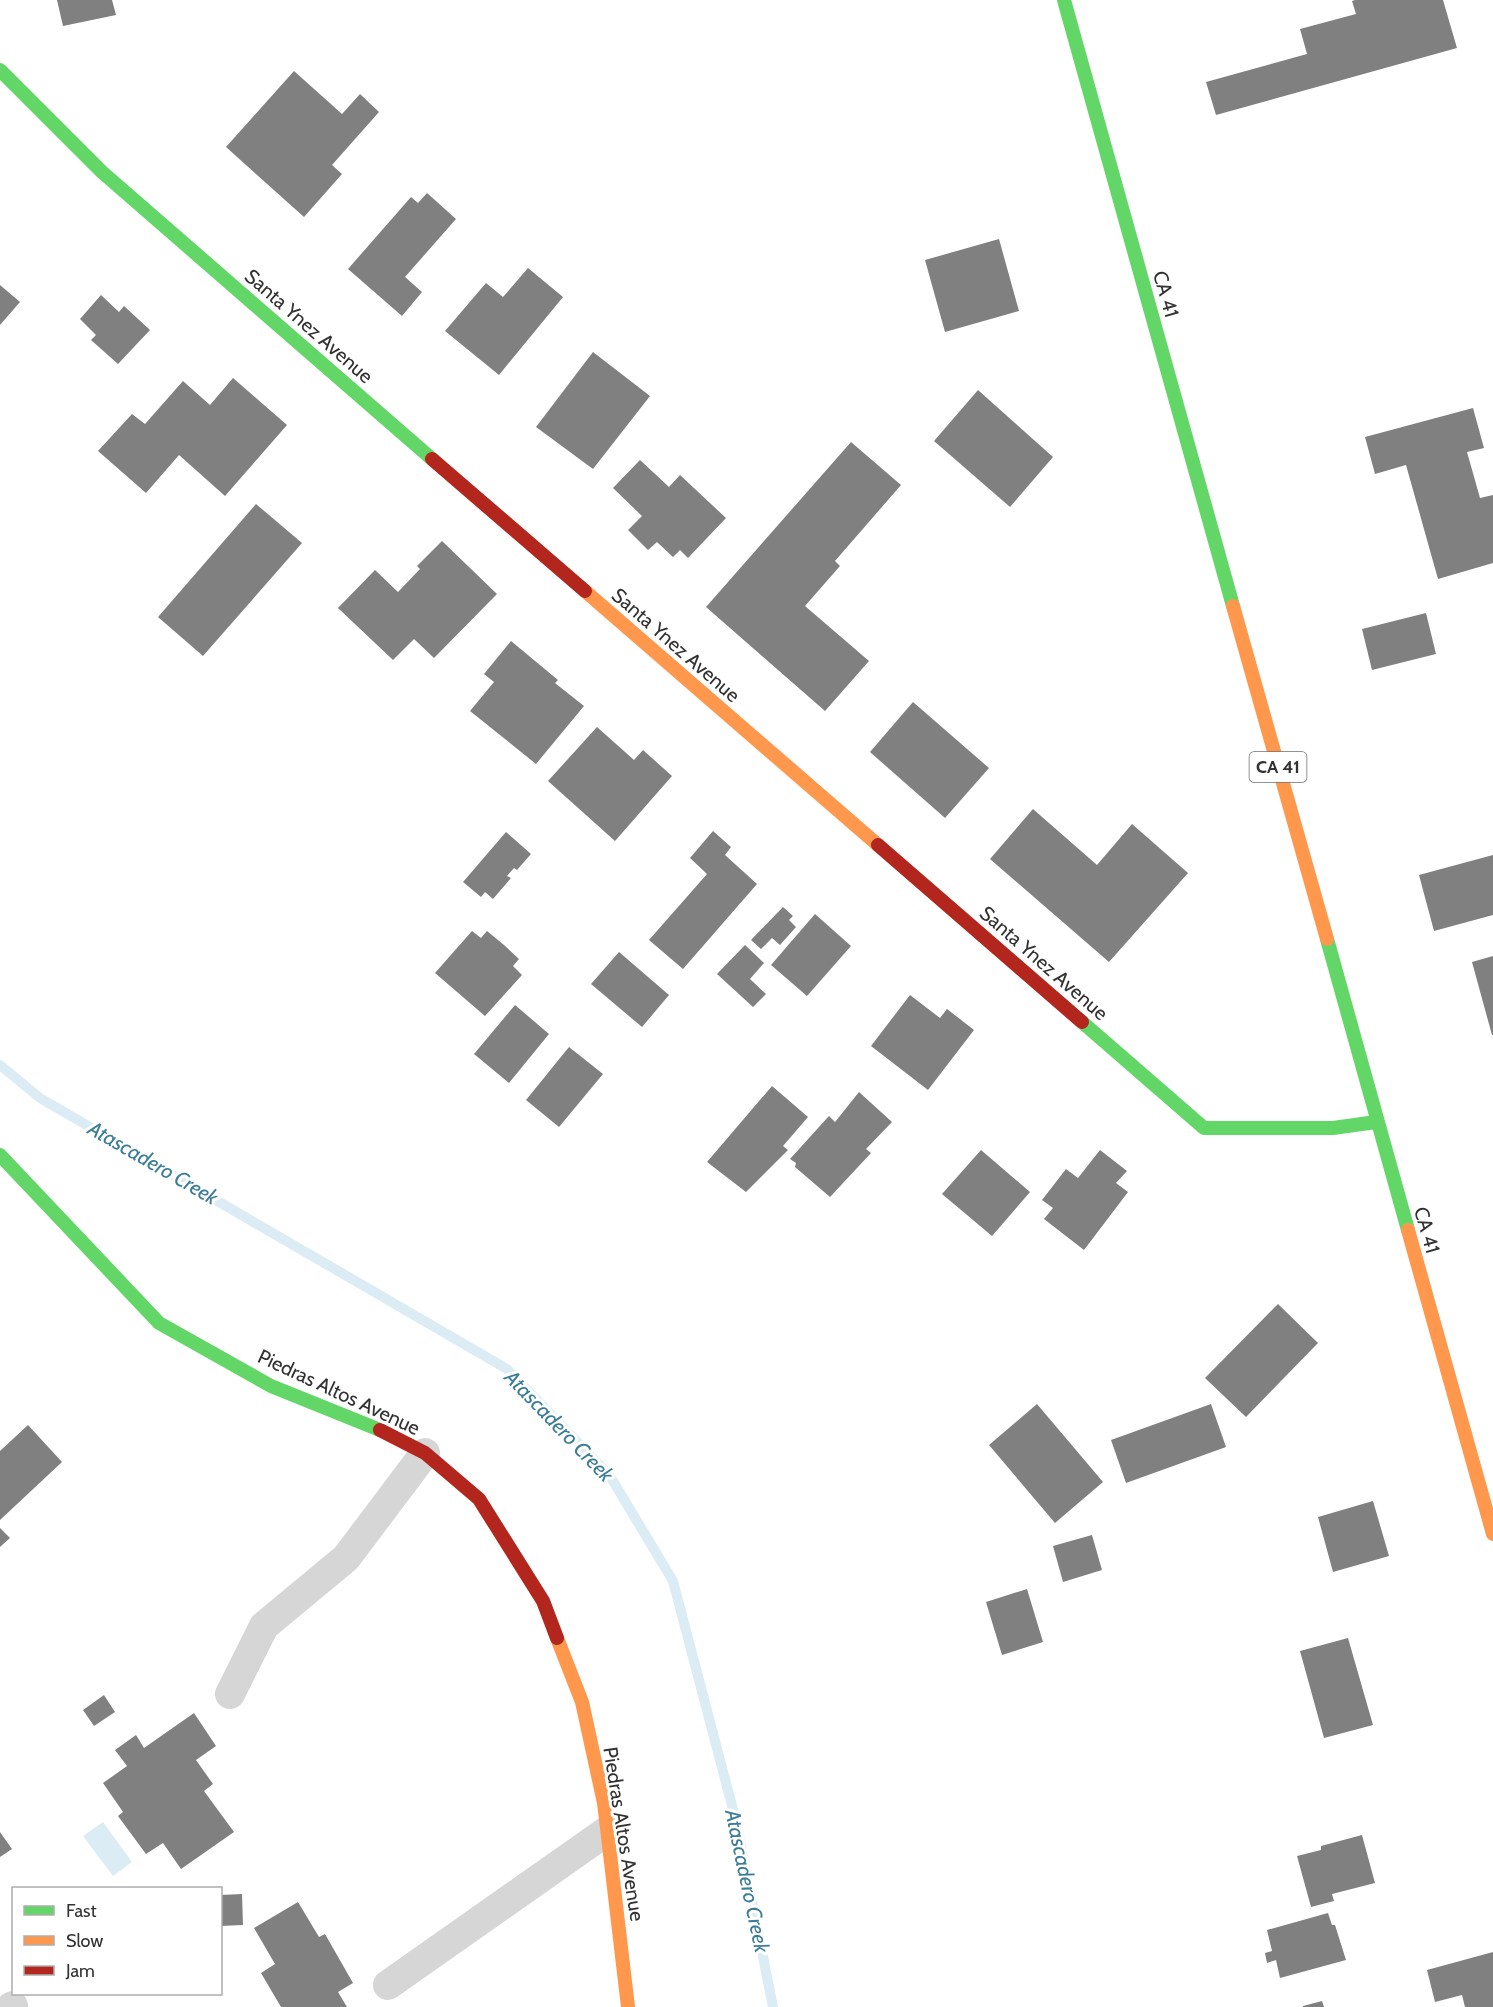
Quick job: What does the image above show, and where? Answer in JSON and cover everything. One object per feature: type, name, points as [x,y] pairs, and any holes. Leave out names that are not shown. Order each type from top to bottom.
[{"type":"street","name":"CA 41","points":[[1064,0],[1493,1534]]},
{"type":"street","name":"Santa Ynez Avenue","points":[[0,70],[102,172],[1204,1128],[1333,1128],[1376,1122]]},
{"type":"street","name":"Piedras Altos Avenue","points":[[0,1155],[159,1323],[272,1386],[368,1424],[425,1453],[479,1499],[543,1601],[582,1702],[604,1803],[628,2007]]},
{"type":"street","points":[[230,1694],[264,1626],[346,1558],[425,1453]]},
{"type":"street","points":[[388,1985],[607,1831]]},
{"type":"shaded area","points":[[103,1822],[132,1862],[113,1876],[83,1836]]},
{"type":"building","points":[[57,0],[112,0],[116,15],[63,26]]},
{"type":"building","points":[[1443,0],[1457,48],[1216,115],[1206,82],[1307,54],[1300,29],[1356,14],[1352,1]]},
{"type":"building","points":[[294,71],[342,114],[360,94],[379,112],[332,165],[342,174],[304,217],[226,147]]},
{"type":"building","points":[[427,193],[456,219],[405,277],[422,292],[402,316],[348,269],[411,197],[418,203]]},
{"type":"building","points":[[999,239],[1019,311],[945,332],[925,260]]},
{"type":"building","points":[[528,268],[563,297],[499,375],[445,331],[486,283],[503,297]]},
{"type":"building","points":[[0,285],[20,302],[0,325]]},
{"type":"building","points":[[101,295],[119,312],[124,306],[150,330],[118,364],[91,340],[96,335],[80,319]]},
{"type":"building","points":[[593,352],[650,396],[593,469],[536,427]]},
{"type":"building","points":[[233,378],[287,425],[225,496],[179,455],[146,493],[98,451],[132,414],[145,424],[183,381],[210,405]]},
{"type":"building","points":[[978,390],[1053,457],[1010,507],[934,441]]},
{"type":"building","points":[[1473,408],[1484,448],[1467,452],[1480,498],[1493,495],[1493,563],[1438,579],[1406,465],[1375,474],[1365,437]]},
{"type":"building","points":[[851,442],[901,485],[835,561],[840,566],[805,606],[869,661],[825,711],[706,607]]},
{"type":"building","points":[[640,460],[669,487],[680,475],[726,518],[688,558],[680,550],[673,557],[657,542],[648,550],[628,530],[642,516],[613,488]]},
{"type":"building","points":[[256,504],[302,543],[203,656],[158,617]]},
{"type":"building","points":[[442,541],[497,594],[434,658],[414,639],[393,660],[338,608],[375,570],[398,592],[420,569],[417,566]]},
{"type":"building","points":[[1426,613],[1436,654],[1372,670],[1362,629]]},
{"type":"building","points":[[511,641],[558,680],[555,683],[584,706],[536,764],[470,711],[494,682],[484,674]]},
{"type":"building","points":[[913,702],[989,768],[945,818],[870,752]]},
{"type":"building","points":[[597,727],[634,760],[643,750],[672,776],[615,841],[548,781]]},
{"type":"building","points":[[1033,809],[1097,865],[1132,824],[1188,873],[1109,962],[990,859]]},
{"type":"building","points":[[713,831],[731,847],[725,855],[757,884],[683,969],[649,940],[707,874],[690,858]]},
{"type":"building","points":[[506,832],[531,854],[517,870],[514,868],[507,876],[511,878],[493,899],[485,892],[481,897],[463,882]]},
{"type":"building","points":[[1493,855],[1493,915],[1434,931],[1419,875]]},
{"type":"building","points":[[783,907],[793,916],[789,920],[796,927],[780,945],[772,938],[761,949],[751,940]]},
{"type":"building","points":[[815,914],[851,946],[807,996],[771,965]]},
{"type":"building","points":[[472,931],[481,938],[487,931],[504,945],[519,959],[513,966],[522,975],[485,1016],[435,973]]},
{"type":"building","points":[[745,945],[764,963],[750,979],[766,994],[753,1007],[717,974]]},
{"type":"building","points":[[619,952],[669,995],[642,1027],[591,984]]},
{"type":"building","points":[[1493,956],[1493,1035],[1492,1035],[1472,962]]},
{"type":"building","points":[[910,995],[940,1018],[947,1009],[974,1030],[928,1090],[871,1046]]},
{"type":"building","points":[[515,1005],[549,1034],[509,1083],[474,1054]]},
{"type":"building","points":[[569,1047],[603,1074],[559,1127],[526,1100]]},
{"type":"building","points":[[772,1086],[808,1117],[783,1146],[788,1150],[746,1192],[707,1162]]},
{"type":"building","points":[[859,1092],[892,1122],[866,1149],[871,1153],[830,1197],[795,1167],[796,1163],[790,1159],[829,1116],[835,1122]]},
{"type":"building","points":[[981,1150],[1030,1192],[992,1236],[942,1194]]},
{"type":"building","points":[[1100,1150],[1127,1171],[1116,1183],[1128,1192],[1084,1250],[1044,1219],[1053,1208],[1042,1200],[1066,1169],[1078,1178]]},
{"type":"building","points":[[1278,1304],[1318,1343],[1246,1417],[1205,1378]]},
{"type":"building","points":[[1037,1404],[1103,1482],[1055,1523],[989,1445]]},
{"type":"building","points":[[1211,1404],[1226,1447],[1126,1483],[1111,1440]]},
{"type":"building","points":[[28,1425],[62,1462],[0,1520],[0,1451]]},
{"type":"building","points":[[1373,1501],[1389,1556],[1333,1572],[1318,1517]]},
{"type":"building","points":[[0,1528],[10,1538],[0,1547]]},
{"type":"building","points":[[1092,1535],[1102,1570],[1063,1582],[1053,1546]]},
{"type":"building","points":[[1027,1589],[1043,1642],[1002,1655],[986,1602]]},
{"type":"building","points":[[1348,1638],[1373,1725],[1324,1738],[1300,1651]]},
{"type":"building","points":[[104,1695],[115,1712],[94,1726],[83,1710]]},
{"type":"building","points":[[194,1713],[216,1746],[196,1760],[213,1784],[204,1791],[234,1832],[181,1869],[163,1843],[146,1854],[118,1816],[123,1812],[103,1783],[127,1766],[115,1750],[136,1735],[144,1748]]},
{"type":"building","points":[[0,1832],[12,1849],[0,1857]]},
{"type":"building","points":[[1362,1835],[1375,1883],[1332,1894],[1334,1901],[1311,1907],[1297,1856],[1321,1850],[1321,1846]]},
{"type":"building","points":[[242,1894],[243,1925],[222,1926],[222,1895]]},
{"type":"building","points":[[298,1902],[319,1937],[325,1934],[353,1983],[338,1992],[347,2007],[281,2007],[261,1973],[275,1964],[254,1928]]},
{"type":"building","points":[[1328,1913],[1332,1925],[1335,1925],[1346,1960],[1280,1978],[1276,1960],[1267,1963],[1265,1953],[1272,1951],[1267,1930]]},
{"type":"building","points":[[1493,1952],[1493,2007],[1465,2007],[1462,1995],[1435,2002],[1427,1970]]},
{"type":"building","points":[[1322,2001],[1324,2007],[1303,2007],[1303,2006]]},
{"type":"waterway","name":"Atascadero Creek","points":[[0,1065],[40,1098],[507,1369],[610,1476],[673,1581],[736,1821],[773,2007]]},
{"type":"traffic: fast","points":[[1064,0],[1233,606]]},
{"type":"traffic: fast","points":[[0,70],[102,172],[432,459]]},
{"type":"traffic: fast","points":[[1327,939],[1408,1230]]},
{"type":"traffic: fast","points":[[1082,1022],[1204,1128],[1333,1128],[1376,1122]]},
{"type":"traffic: fast","points":[[0,1155],[159,1323],[271,1386],[380,1430]]},
{"type":"traffic: slow","points":[[585,591],[878,845]]},
{"type":"traffic: slow","points":[[1233,606],[1327,939]]},
{"type":"traffic: slow","points":[[1408,1230],[1493,1534]]},
{"type":"traffic: slow","points":[[557,1638],[582,1702],[604,1803],[628,2007]]},
{"type":"traffic: jam","points":[[432,459],[585,591]]},
{"type":"traffic: jam","points":[[878,845],[1082,1022]]},
{"type":"traffic: jam","points":[[380,1430],[425,1453],[479,1499],[543,1601],[557,1638]]}]
